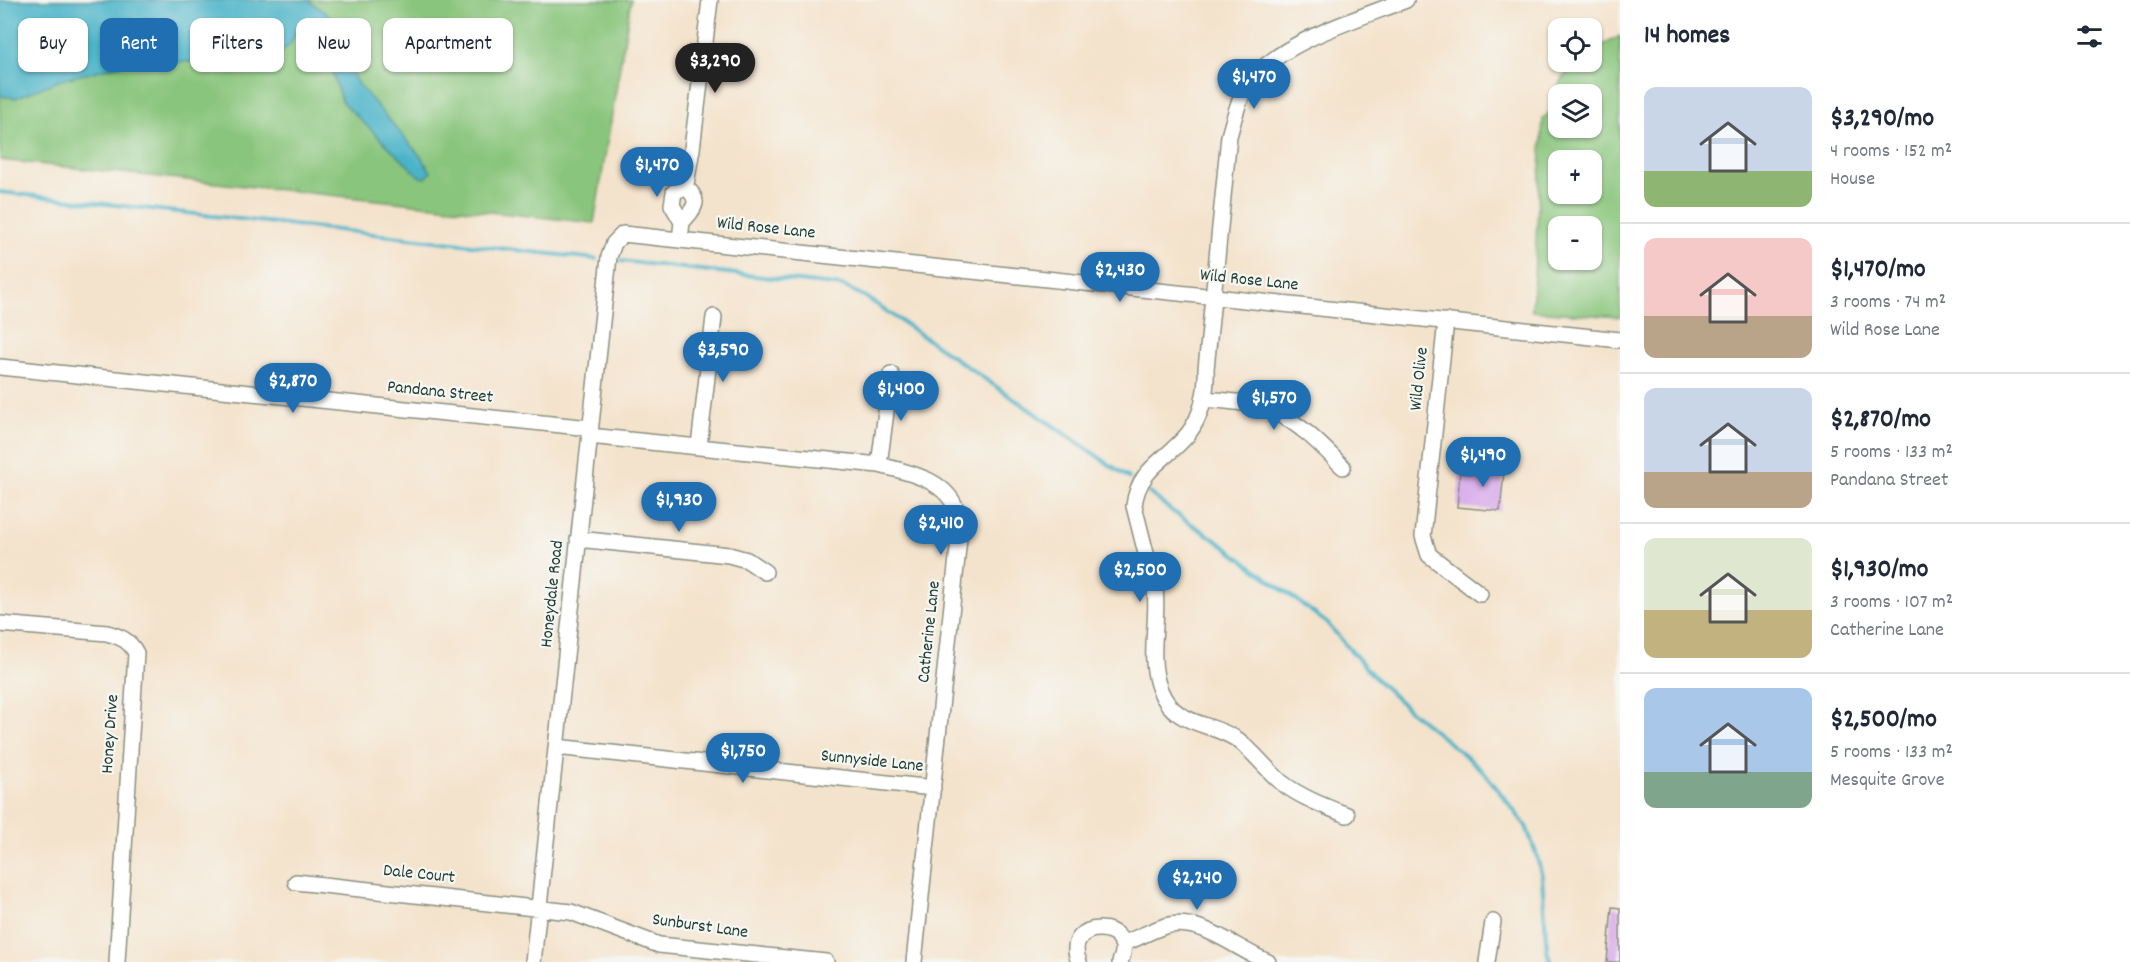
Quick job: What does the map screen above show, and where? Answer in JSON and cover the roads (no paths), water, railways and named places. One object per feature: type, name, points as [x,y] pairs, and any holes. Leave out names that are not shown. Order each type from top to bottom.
[{"type":"street","points":[[680,240],[682,222],[693,211],[695,197],[685,187],[693,149],[710,0]]},
{"type":"street","points":[[1347,815],[1290,788],[1238,740],[1179,716],[1163,697],[1158,686],[1153,658],[1156,596],[1134,506],[1135,493],[1140,481],[1188,434],[1195,423],[1207,388],[1206,369],[1229,136],[1245,90],[1254,76],[1293,45],[1406,0]]},
{"type":"street","name":"Wild Rose Lane","points":[[623,234],[1620,340]]},
{"type":"street","name":"Honeydale Road","points":[[533,962],[609,257],[614,243],[623,234]]},
{"type":"street","points":[[699,446],[714,317]]},
{"type":"street","name":"Wild Olive","points":[[1446,321],[1423,536],[1429,555],[1480,594]]},
{"type":"street","name":"Pandana Street","points":[[0,367],[590,432]]},
{"type":"street","points":[[879,465],[891,374]]},
{"type":"street","points":[[1203,399],[1235,402],[1271,410],[1308,433],[1343,466]]},
{"type":"street","name":"Catherine Lane","points":[[590,432],[879,465],[920,475],[945,492],[954,503],[958,516],[958,548],[914,962]]},
{"type":"street","points":[[578,539],[729,555],[747,560],[765,572]]},
{"type":"street","name":"Honey Drive","points":[[0,624],[107,633],[130,643],[136,653],[117,962]]},
{"type":"street","name":"Sunnyside Lane","points":[[556,747],[933,788]]},
{"type":"street","name":"Dale Court","points":[[296,882],[538,907]]},
{"type":"street","name":"Sunburst Lane","points":[[538,907],[571,912],[659,945],[826,962]]},
{"type":"street","points":[[1487,962],[1493,922]]},
{"type":"street","points":[[1122,944],[1166,926],[1193,927],[1204,929],[1268,962]]},
{"type":"street","points":[[1079,962],[1076,949],[1078,941],[1089,930],[1105,928],[1113,932],[1122,944],[1120,962]]},
{"type":"water","points":[[0,0],[308,0],[333,18],[296,18],[296,32],[290,45],[284,50],[284,18],[190,18],[190,62],[178,62],[178,18],[100,18],[100,70],[61,80],[16,98],[0,96]]},
{"type":"water","points":[[332,72],[353,72],[355,80],[422,158],[431,172],[426,178],[420,177],[342,102]]},
{"type":"waterway","points":[[0,192],[596,259]]},
{"type":"waterway","points":[[621,261],[843,286],[866,297],[1129,478]]},
{"type":"waterway","points":[[1148,492],[1327,623],[1374,677],[1488,777],[1526,826],[1536,853],[1542,877],[1547,951],[1551,962]]}]
